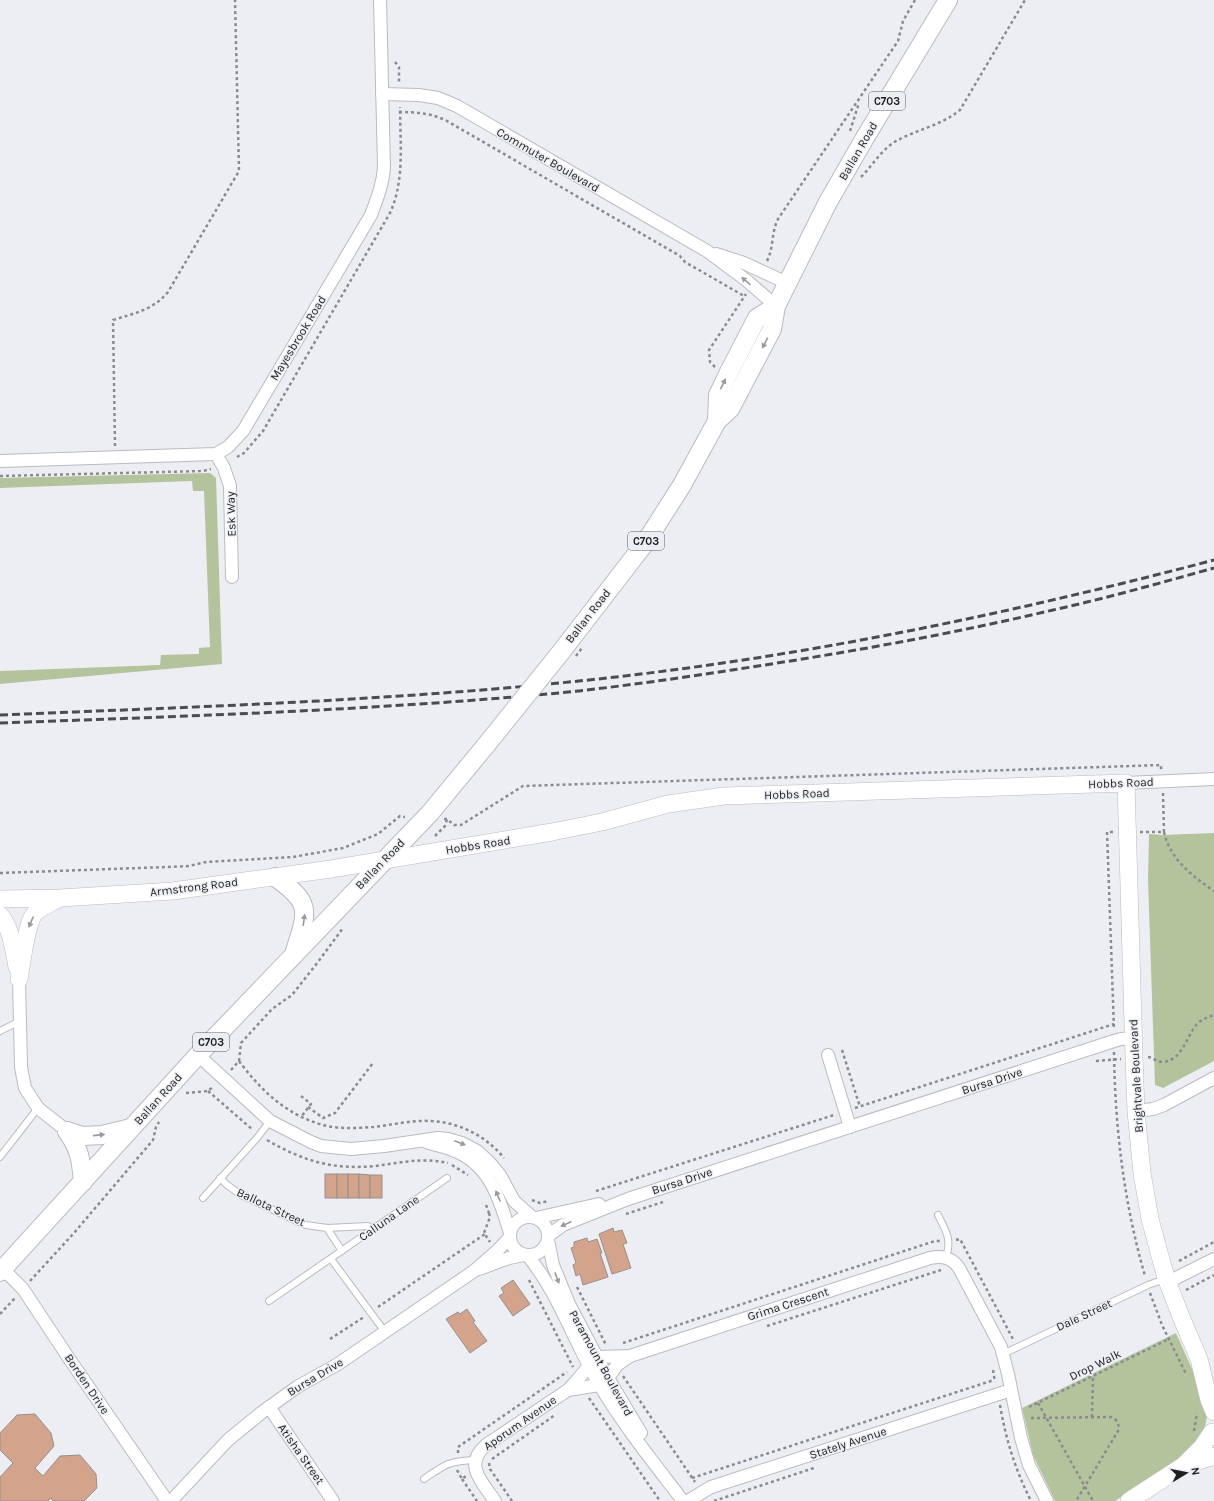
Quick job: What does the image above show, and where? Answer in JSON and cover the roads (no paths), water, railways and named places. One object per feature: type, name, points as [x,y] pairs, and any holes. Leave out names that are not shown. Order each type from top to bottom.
[{"type":"main road","name":"Ballan Road","points":[[1,1271],[198,1055],[430,814],[561,652],[645,543],[682,485],[717,421],[730,409],[772,329],[776,306],[828,202],[948,0]]},
{"type":"main road","name":"Ballan Road","points":[[717,421],[718,395],[728,374],[757,318],[776,306]]},
{"type":"main road","points":[[275,877],[298,895],[304,911],[305,921],[292,957]]},
{"type":"main road","points":[[66,1131],[83,1136],[102,1135],[131,1128]]},
{"type":"main road","points":[[66,1131],[76,1145],[81,1162],[83,1182]]},
{"type":"street","name":"Mayesbrook Road","points":[[219,459],[243,431],[371,215],[383,181],[384,167],[380,0]]},
{"type":"street","name":"Commuter Boulevard","points":[[382,94],[399,94],[438,98],[457,106],[707,251],[776,306]]},
{"type":"street","name":"Commuter Boulevard","points":[[707,251],[761,270],[787,283]]},
{"type":"street","points":[[0,461],[116,457],[219,459]]},
{"type":"street","name":"Esk Way","points":[[219,459],[230,486],[232,577]]},
{"type":"street","name":"Hobbs Road","points":[[386,859],[546,834],[602,822],[668,804],[724,796],[1214,779]]},
{"type":"street","name":"Brightvale Boulevard","points":[[1126,783],[1136,1111],[1142,1173],[1150,1219],[1167,1280],[1199,1359],[1214,1412]]},
{"type":"street","name":"Armstrong Road","points":[[0,900],[173,891],[331,869],[386,859]]},
{"type":"street","points":[[19,979],[27,930],[30,921],[39,910],[60,898]]},
{"type":"street","points":[[0,915],[6,924],[13,944],[19,979],[21,1067],[25,1088],[38,1108],[66,1131]]},
{"type":"street","name":"Bursa Drive","points":[[549,1238],[563,1225],[628,1199],[1114,1041],[1134,1038]]},
{"type":"street","points":[[198,1055],[270,1121],[311,1142],[336,1148],[365,1148],[423,1142],[438,1138],[462,1143],[477,1151],[490,1163],[500,1176],[514,1201],[546,1227],[549,1238],[543,1250],[533,1255],[526,1255],[520,1253],[513,1246],[502,1206],[495,1189],[487,1176],[477,1165],[465,1156],[450,1149],[423,1142]]},
{"type":"street","points":[[828,1055],[850,1127]]},
{"type":"street","points":[[1136,1111],[1153,1110],[1214,1078]]},
{"type":"street","name":"Bursa Drive","points":[[534,1217],[628,1199]]},
{"type":"street","points":[[510,1235],[516,1222],[526,1217],[534,1217]]},
{"type":"street","name":"Bursa Drive","points":[[171,1501],[228,1440],[269,1407],[297,1387],[338,1364],[474,1271],[498,1250],[510,1235]]},
{"type":"street","name":"Paramount Boulevard","points":[[549,1238],[553,1265],[592,1361]]},
{"type":"street","name":"Bursa Drive","points":[[474,1271],[509,1258],[526,1255]]},
{"type":"street","name":"Paramount Boulevard","points":[[526,1255],[541,1272],[604,1381],[668,1481],[683,1501]]},
{"type":"street","name":"Grima Crescent","points":[[604,1381],[615,1361],[930,1258],[941,1256],[946,1258]]},
{"type":"street","points":[[946,1258],[952,1260],[959,1268],[1003,1354],[1021,1438],[1029,1465],[1047,1501]]},
{"type":"street","points":[[1167,1280],[1214,1259]]},
{"type":"street","name":"Borden Drive","points":[[1,1271],[23,1289],[167,1501]]},
{"type":"street","name":"Brightvale Boulevard","points":[[1199,1359],[1214,1380]]},
{"type":"street","points":[[592,1361],[615,1361]]},
{"type":"street","name":"Aporum Avenue","points":[[495,1501],[475,1470],[478,1453],[486,1445],[568,1390],[592,1361]]},
{"type":"street","name":"Aporum Avenue","points":[[568,1390],[604,1381]]},
{"type":"street","name":"Stately Avenue","points":[[688,1501],[711,1487],[1011,1390]]},
{"type":"street","name":"Atisha Street","points":[[269,1407],[334,1501]]},
{"type":"street","points":[[1129,1501],[1183,1466],[1211,1439]]},
{"type":"lane","points":[[0,1031],[20,1021]]},
{"type":"lane","points":[[0,1157],[38,1108]]},
{"type":"lane","points":[[202,1198],[257,1138],[270,1121]]},
{"type":"lane","name":"Ballota Street","points":[[220,1178],[241,1195],[306,1225],[327,1228],[368,1226],[373,1229]]},
{"type":"lane","name":"Calluna Lane","points":[[269,1301],[447,1178]]},
{"type":"lane","points":[[938,1215],[948,1236],[949,1249],[946,1258]]},
{"type":"lane","points":[[327,1228],[342,1251]]},
{"type":"lane","points":[[331,1259],[385,1332]]},
{"type":"lane","name":"Dale Street","points":[[1003,1354],[1148,1285],[1167,1280]]},
{"type":"lane","name":"Aporum Avenue","points":[[424,1479],[446,1464],[457,1461],[476,1460]]},
{"type":"railway","points":[[0,715],[217,706],[434,694],[659,672],[740,661],[899,633],[1057,599],[1214,560]]},
{"type":"railway","points":[[0,723],[362,708],[507,698],[579,691],[772,664],[933,636],[1073,605],[1214,568]]}]
